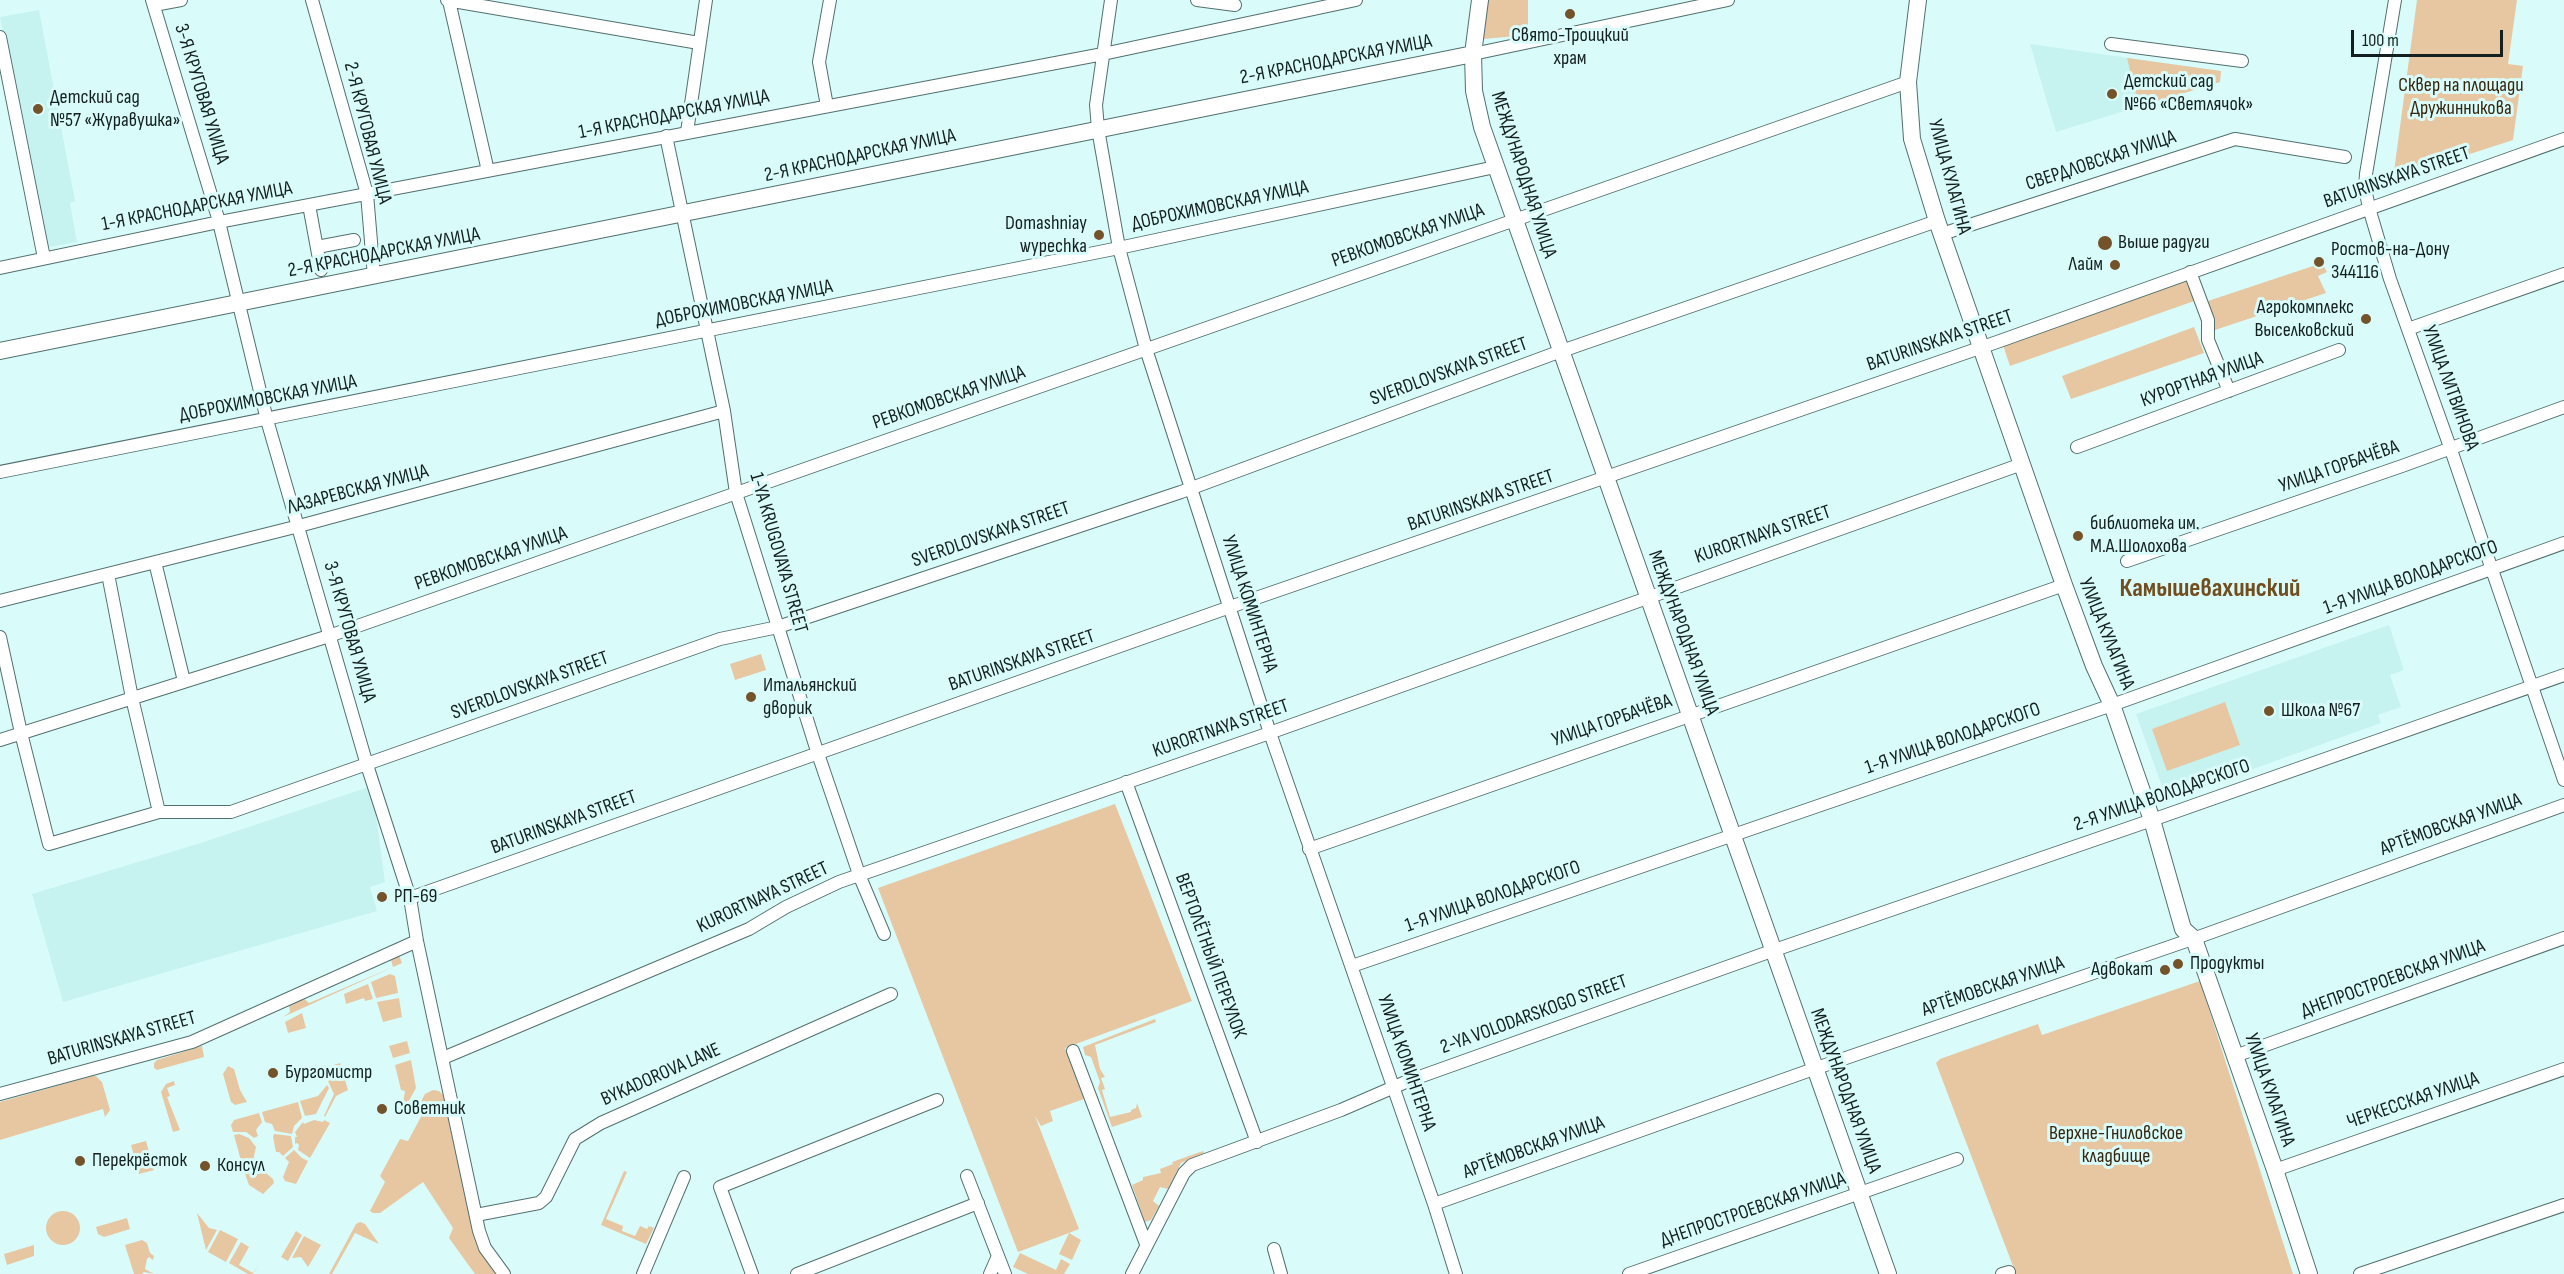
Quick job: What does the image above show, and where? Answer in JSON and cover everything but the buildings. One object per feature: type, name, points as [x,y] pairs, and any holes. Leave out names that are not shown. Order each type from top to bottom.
[{"type":"street","points":[[153,3],[181,0]]},
{"type":"street","name":"2-Я КРУГОВАЯ УЛИЦА","points":[[312,0],[367,194],[374,277]]},
{"type":"street","points":[[488,171],[448,0],[699,44]]},
{"type":"street","points":[[687,132],[706,0]]},
{"type":"street","points":[[827,106],[819,62],[831,0]]},
{"type":"street","name":"УЛИЦА КОМИНТЕРНА","points":[[1111,0],[1096,105],[1098,129],[1119,248],[1146,350],[1270,733],[1434,1204],[1456,1274]]},
{"type":"street","points":[[1197,0],[1235,5]]},
{"type":"street","name":"1-Я КРАСНОДАРСКАЯ УЛИЦА","points":[[0,268],[219,222],[1104,54],[1356,0]]},
{"type":"street","name":"МЕЖДУНАРОДНАЯ УЛИЦА","points":[[1480,0],[1473,54],[1474,91],[1482,127],[1513,220],[1888,1274]]},
{"type":"street","name":"2-Я КРАСНОДАРСКАЯ УЛИЦА","points":[[0,351],[1473,54],[1728,0]]},
{"type":"street","name":"УЛИЦА КУЛАГИНА","points":[[1918,0],[1908,82],[1912,139],[1940,228],[2064,585],[2094,666],[2112,705],[2152,820],[2183,929],[2194,939],[2309,1274]]},
{"type":"street","name":"УЛИЦА ЛИТВИНОВА","points":[[2395,0],[2365,188],[2369,208],[2408,329],[2564,780]]},
{"type":"street","name":"3-Я КРУГОВАЯ УЛИЦА","points":[[153,3],[219,222],[237,304],[267,420],[329,636],[410,898],[417,941],[485,1248],[504,1274]]},
{"type":"street","points":[[0,37],[44,258]]},
{"type":"street","points":[[2111,44],[2242,61]]},
{"type":"street","name":"РЕВКОМОВСКАЯ УЛИЦА","points":[[0,740],[329,636],[1908,82]]},
{"type":"street","name":"1-YA KRUGOVAYA STREET","points":[[666,136],[724,411],[736,493],[818,754],[860,877],[884,934]]},
{"type":"street","name":"СВЕРДЛОВСКАЯ УЛИЦА","points":[[1940,228],[2235,139],[2345,157]]},
{"type":"street","name":"BATURINSKAYA STREET","points":[[410,898],[2564,140]]},
{"type":"street","name":"ДОБРОХИМОВСКАЯ УЛИЦА","points":[[0,472],[1119,248],[1495,167]]},
{"type":"street","points":[[309,205],[321,270]]},
{"type":"street","name":"SVERDLOVSKAYA STREET","points":[[21,733],[49,844],[159,812],[231,812],[720,639],[778,627],[1190,488],[1560,351],[1940,228]]},
{"type":"street","points":[[317,247],[354,240]]},
{"type":"street","points":[[2190,272],[2208,320],[2208,340],[2229,391]]},
{"type":"street","points":[[2408,329],[2564,274]]},
{"type":"street","name":"КУРОРТНАЯ УЛИЦА","points":[[2077,447],[2339,350]]},
{"type":"street","name":"УЛИЦА ГОРБАЧЁВА","points":[[2127,561],[2402,466],[2564,407]]},
{"type":"street","name":"ЛАЗАРЕВСКАЯ УЛИЦА","points":[[0,601],[299,526],[724,411]]},
{"type":"street","name":"KURORTNAYA STREET","points":[[443,1058],[749,929],[839,882],[860,877],[1270,733],[2022,464]]},
{"type":"street","name":"1-Я УЛИЦА ВОЛОДАРСКОГО","points":[[1352,966],[2112,705],[2564,543]]},
{"type":"street","points":[[155,562],[184,681]]},
{"type":"street","points":[[108,573],[132,698],[159,812]]},
{"type":"street","name":"УЛИЦА ГОРБАЧЁВА","points":[[1309,849],[2064,585]]},
{"type":"street","points":[[0,637],[21,733]]},
{"type":"street","name":"2-Я УЛИЦА ВОЛОДАРСКОГО","points":[[1772,951],[2564,675]]},
{"type":"street","name":"ВЕРТОЛЁТНЫЙ ПЕРЕУЛОК","points":[[1126,783],[1257,1142]]},
{"type":"street","name":"АРТЁМОВСКАЯ УЛИЦА","points":[[1434,1204],[1815,1069],[2194,939],[2564,805]]},
{"type":"street","name":"ДНЕПРОСТРОЕВСКАЯ УЛИЦА","points":[[2235,1056],[2564,938]]},
{"type":"street","name":"BATURINSKAYA STREET","points":[[0,1094],[192,1042],[417,941]]},
{"type":"street","name":"2-YA VOLODARSKOGO STREET","points":[[1132,1274],[1186,1168],[1408,1081],[1772,951]]},
{"type":"street","name":"BYKADOROVA LANE","points":[[476,1215],[539,1203],[546,1197],[575,1139],[601,1123],[891,994]]},
{"type":"street","points":[[1073,1051],[1146,1245]]},
{"type":"street","name":"ЧЕРКЕССКАЯ УЛИЦА","points":[[2275,1170],[2564,1069]]},
{"type":"street","points":[[752,1274],[720,1186],[937,1100]]},
{"type":"street","name":"ДНЕПРОСТРОЕВСКАЯ УЛИЦА","points":[[1629,1274],[1957,1159]]},
{"type":"street","points":[[967,1176],[1005,1274]]},
{"type":"street","points":[[643,1274],[684,1177]]},
{"type":"street","points":[[797,1274],[978,1203]]},
{"type":"street","points":[[2360,1274],[2564,1204]]},
{"type":"street","points":[[1274,1249],[1281,1274]]},
{"type":"street","points":[[991,1274],[998,1256]]},
{"type":"shaded area","name":"Детский сад №57 «Журавушка»","points":[[39,10],[75,201],[70,203],[77,242],[44,248],[0,17]]},
{"type":"shaded area","name":"Детский сад №66 «Светлячок»","points":[[2030,44],[2221,71],[2220,82],[2056,132]]},
{"type":"shaded area","name":"Школа №67","points":[[2389,625],[2404,670],[2390,675],[2401,707],[2378,715],[2381,723],[2167,800],[2136,714]]},
{"type":"shaded area","points":[[372,786],[385,882],[370,887],[377,911],[63,1002],[32,894],[204,842]]},
{"type":"green space","points":[[1484,0],[1528,0],[1528,35],[1483,39]]},
{"type":"green space","name":"Сквер на площади Дружинникова","points":[[2417,0],[2517,0],[2508,64],[2523,66],[2513,140],[2393,179]]},
{"type":"green space","points":[[2127,58],[2221,71],[2220,82],[2139,107]]},
{"type":"green space","points":[[2322,263],[2327,272],[2318,276],[2326,293],[2215,330],[2205,302]]},
{"type":"green space","points":[[2188,275],[2197,300],[2010,366],[2002,342]]},
{"type":"green space","points":[[2194,327],[2204,353],[2071,399],[2062,376]]},
{"type":"green space","points":[[761,654],[766,670],[735,680],[730,664]]},
{"type":"green space","points":[[2225,702],[2240,745],[2167,771],[2152,729]]},
{"type":"green space","points":[[1115,804],[1192,1001],[1065,1048],[1084,1099],[1050,1111],[1053,1121],[1041,1126],[1035,1116],[1079,1229],[1018,1252],[878,888]]},
{"type":"green space","points":[[399,955],[402,963],[283,1017],[290,1012],[289,1005],[303,998],[309,1003],[393,967],[391,960]]},
{"type":"green space","points":[[390,974],[395,976],[398,993],[376,998],[371,982]]},
{"type":"green space","name":"Верхне-Гниловское кладбище","points":[[2200,981],[2293,1274],[2016,1274],[1936,1063],[1940,1059],[2038,1024],[2042,1035]]},
{"type":"green space","points":[[368,984],[373,999],[365,1001],[364,998],[346,1004],[344,994]]},
{"type":"green space","points":[[399,998],[402,1017],[383,1022],[377,1002]]},
{"type":"green space","points":[[302,1013],[306,1028],[288,1033],[285,1022]]},
{"type":"green space","points":[[1155,1019],[1156,1022],[1095,1045],[1100,1069],[1105,1077],[1101,1078],[1105,1089],[1102,1090],[1110,1117],[1131,1112],[1136,1108],[1137,1103],[1142,1117],[1112,1127],[1098,1088],[1100,1082],[1091,1057],[1085,1055],[1083,1047]]},
{"type":"green space","points":[[407,1041],[410,1053],[393,1058],[389,1046]]},
{"type":"green space","points":[[202,1046],[204,1057],[157,1070],[154,1068],[157,1060]]},
{"type":"green space","points":[[411,1060],[416,1088],[406,1106],[403,1103],[405,1091],[401,1090],[395,1065]]},
{"type":"green space","points":[[340,1063],[348,1090],[336,1096],[325,1117],[334,1094],[328,1081],[327,1067]]},
{"type":"green space","points":[[228,1066],[234,1069],[240,1090],[247,1102],[235,1105],[231,1102],[223,1074]]},
{"type":"green space","points":[[96,1076],[102,1082],[110,1110],[105,1117],[103,1109],[0,1140],[0,1102]]},
{"type":"green space","points":[[174,1081],[175,1085],[167,1088],[170,1096],[167,1097],[180,1130],[173,1132],[161,1092],[166,1084]]},
{"type":"green space","points":[[327,1085],[329,1088],[316,1114],[305,1116],[300,1101],[318,1096]]},
{"type":"green space","points":[[433,1090],[443,1095],[474,1236],[483,1256],[497,1274],[475,1274],[449,1238],[453,1228],[423,1182],[380,1213],[370,1211],[385,1182],[380,1176],[400,1139],[408,1141],[422,1115],[417,1109],[425,1094]]},
{"type":"green space","points":[[298,1102],[302,1118],[294,1126],[292,1134],[275,1131],[272,1124],[265,1122],[262,1112]]},
{"type":"green space","points":[[259,1113],[262,1122],[256,1130],[258,1136],[254,1138],[246,1132],[233,1132],[231,1125],[234,1120]]},
{"type":"green space","points":[[314,1120],[323,1122],[324,1120],[330,1123],[310,1158],[298,1150],[299,1145],[295,1144],[295,1137],[297,1137],[295,1132],[303,1122],[304,1124]]},
{"type":"green space","points":[[239,1134],[249,1138],[256,1147],[253,1161],[243,1168],[234,1135]]},
{"type":"green space","points":[[274,1134],[291,1136],[293,1147],[283,1156],[276,1152]]},
{"type":"green space","points":[[146,1141],[154,1170],[139,1174],[131,1145]]},
{"type":"green space","points":[[294,1150],[308,1161],[296,1184],[285,1181],[283,1177],[289,1162],[285,1158]]},
{"type":"green space","points":[[1203,1151],[1204,1153],[1181,1163],[1168,1189],[1160,1187],[1153,1201],[1159,1206],[1151,1220],[1145,1222],[1132,1185],[1143,1180],[1143,1177],[1161,1173],[1160,1169],[1173,1164],[1172,1162]]},
{"type":"green space","points":[[256,1162],[263,1163],[261,1169],[273,1179],[274,1183],[263,1194],[249,1185],[244,1171]]},
{"type":"green space","points":[[624,1171],[627,1172],[606,1219],[623,1226],[622,1231],[635,1236],[640,1226],[647,1229],[649,1226],[654,1228],[646,1244],[601,1225]]},
{"type":"green space","points":[[63,1211],[75,1216],[80,1228],[75,1240],[63,1245],[51,1240],[46,1228],[51,1216]]},
{"type":"green space","points":[[197,1213],[209,1228],[217,1230],[206,1250]]},
{"type":"green space","points":[[127,1218],[130,1229],[104,1237],[98,1234],[96,1227]]},
{"type":"green space","points":[[360,1222],[365,1224],[379,1244],[355,1233],[332,1274],[329,1274],[356,1224]]},
{"type":"green space","points":[[220,1230],[238,1239],[226,1262],[208,1252]]},
{"type":"green space","points":[[296,1231],[302,1235],[288,1261],[281,1257]]},
{"type":"green space","points":[[1069,1233],[1081,1240],[1072,1260],[1059,1254]]},
{"type":"green space","points":[[304,1236],[321,1245],[308,1267],[301,1257],[292,1258]]},
{"type":"green space","points":[[142,1240],[147,1243],[150,1253],[154,1256],[153,1260],[149,1257],[147,1259],[145,1269],[154,1274],[144,1272],[134,1274],[125,1245]]},
{"type":"green space","points":[[241,1242],[249,1247],[239,1265],[253,1273],[258,1265],[253,1274],[248,1274],[229,1263]]},
{"type":"green space","points":[[34,1245],[34,1256],[7,1265],[4,1254]]},
{"type":"green space","points":[[1020,1253],[1056,1270],[1061,1259],[1070,1264],[1064,1274],[1028,1274],[1013,1267]]},
{"type":"place","name":"Свято-Троицкий храм","points":[[1570,14]]},
{"type":"place","name":"Детский сад №66 «Светлячок»","points":[[2112,94]]},
{"type":"place","name":"Детский сад №57 «Журавушка»","points":[[38,109]]},
{"type":"place","name":"Domashniay wypechka","points":[[1099,235]]},
{"type":"place","name":"Выше радуги","points":[[2105,243]]},
{"type":"place","name":"Ростов-на-Дону 344116","points":[[2319,262]]},
{"type":"place","name":"Лайм","points":[[2115,265]]},
{"type":"place","name":"Агрокомплекс Выселковский","points":[[2366,319]]},
{"type":"place","name":"библиотека им. М.А.Шолохова","points":[[2078,536]]},
{"type":"place","name":"Итальянский дворик","points":[[751,697]]},
{"type":"place","name":"Школа №67","points":[[2269,711]]},
{"type":"place","name":"РП-69","points":[[382,897]]},
{"type":"place","name":"Продукты","points":[[2178,964]]},
{"type":"place","name":"Адвокат","points":[[2165,970]]},
{"type":"place","name":"Бургомистр","points":[[273,1073]]},
{"type":"place","name":"Советник","points":[[382,1109]]},
{"type":"place","name":"Перекрёсток","points":[[80,1161]]},
{"type":"place","name":"Консул","points":[[205,1166]]},
{"type":"district","name":"Камышевахинский","points":[[2210,589]]}]
